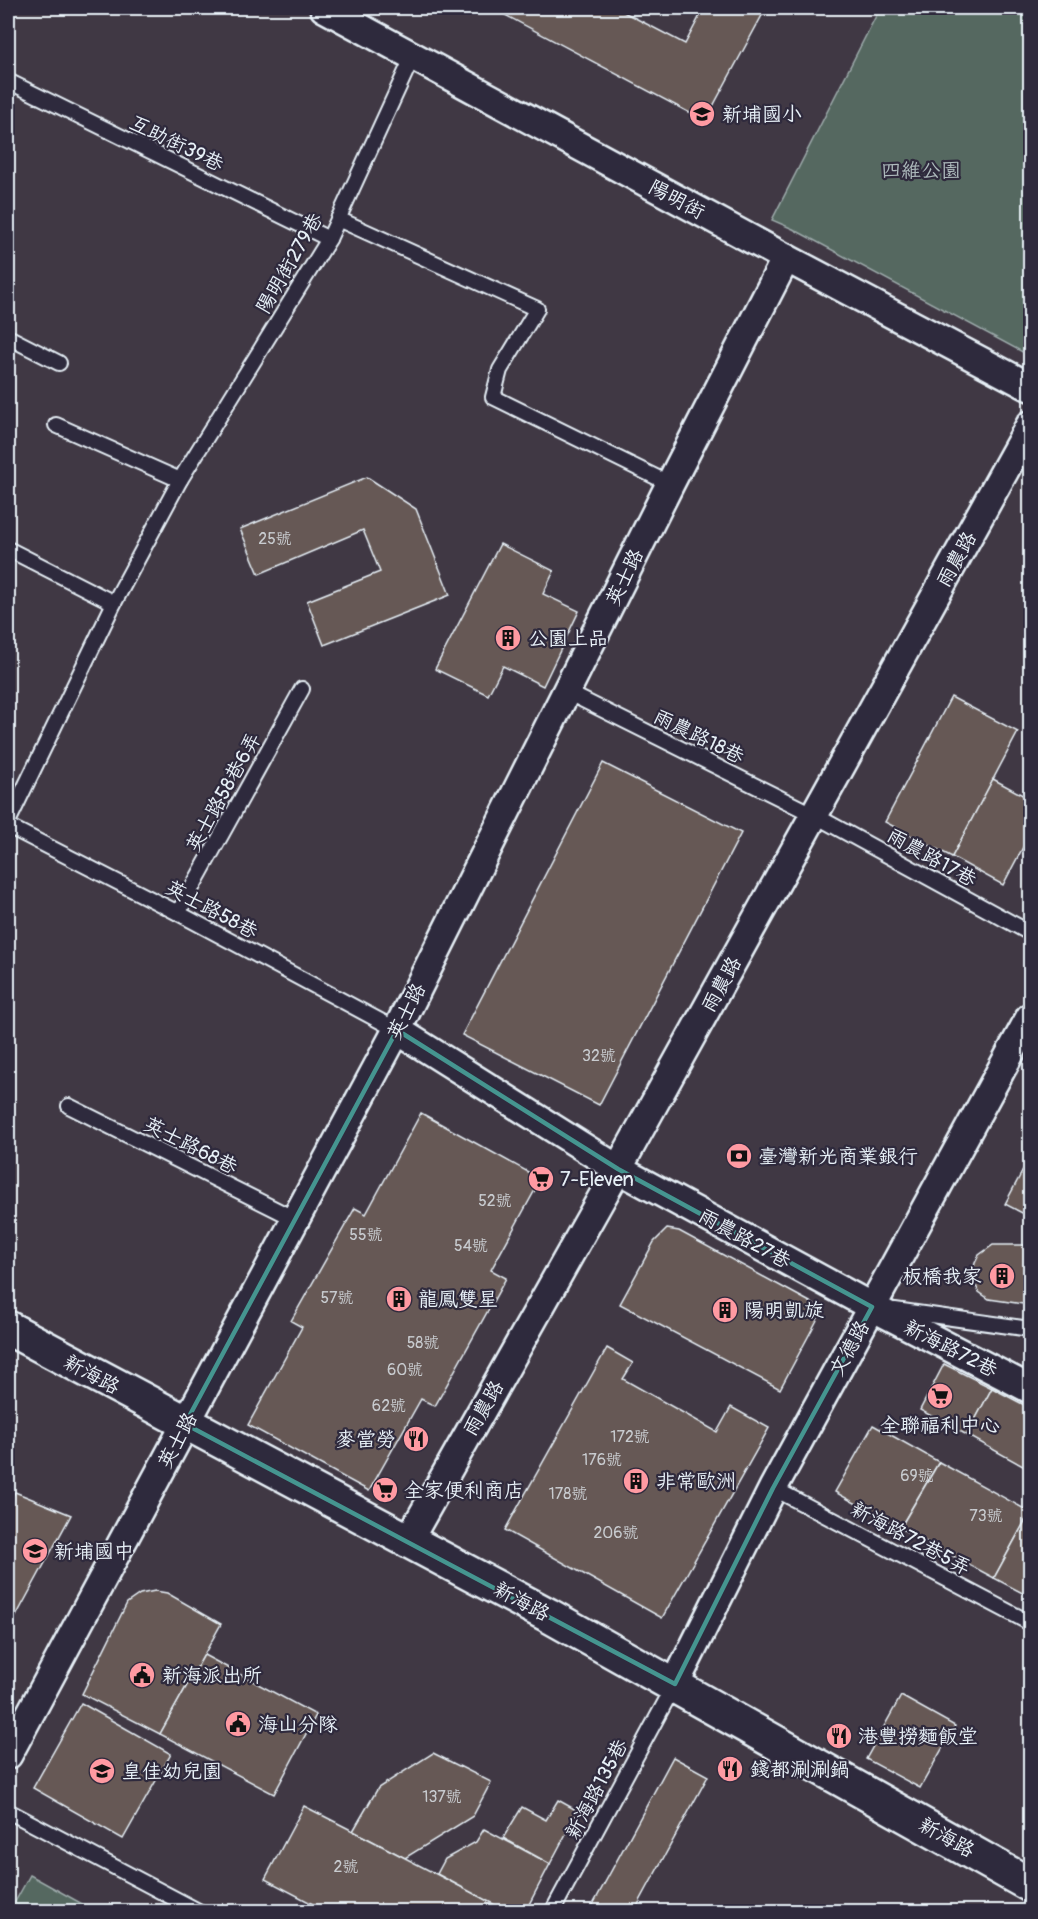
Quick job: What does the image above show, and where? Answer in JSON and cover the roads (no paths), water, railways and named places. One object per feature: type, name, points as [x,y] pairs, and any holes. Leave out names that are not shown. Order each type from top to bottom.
[{"type":"street","name":"陽明街","points":[[324,8],[1030,387]]},
{"type":"street","name":"英士路","points":[[8,1755],[397,1030],[670,484],[786,258]]},
{"type":"street","name":"雨農路","points":[[408,1541],[618,1169],[1030,425]]},
{"type":"street","name":"文德路","points":[[675,1684],[773,1488],[1030,1017]]},
{"type":"street","name":"雨農路27巷","points":[[397,1030],[618,1169],[872,1307]]},
{"type":"street","name":"新海路72巷","points":[[872,1307],[1030,1389]]},
{"type":"street","name":"新海路","points":[[8,1328],[675,1684],[1030,1885]]},
{"type":"lane","name":"陽明街279巷","points":[[8,824],[114,603],[180,480],[329,239],[413,56]]},
{"type":"lane","name":"互助街39巷","points":[[8,81],[329,239]]},
{"type":"lane","points":[[338,219],[537,309],[500,370],[494,396],[670,484]]},
{"type":"lane","points":[[8,337],[59,363]]},
{"type":"lane","points":[[56,425],[180,480]]},
{"type":"lane","points":[[8,549],[114,603]]},
{"type":"lane","name":"英士路58巷6弄","points":[[178,913],[302,689]]},
{"type":"lane","name":"雨農路18巷","points":[[567,692],[814,815]]},
{"type":"lane","name":"雨農路17巷","points":[[814,815],[1030,933]]},
{"type":"lane","name":"英士路58巷","points":[[8,824],[397,1030]]},
{"type":"lane","name":"英士路68巷","points":[[69,1106],[295,1219]]},
{"type":"lane","points":[[872,1307],[1030,1329]]},
{"type":"lane","name":"新海路72巷5弄","points":[[773,1488],[1030,1623]]},
{"type":"lane","name":"新海路135巷","points":[[552,1911],[675,1684]]},
{"type":"lane","points":[[8,1811],[200,1911]]},
{"type":"place","name":"新埔國小","points":[[702,114]]},
{"type":"place","name":"公園上品","points":[[508,638]]},
{"type":"place","name":"臺灣新光商業銀行","points":[[739,1156]]},
{"type":"place","name":"7-Eleven","points":[[541,1179]]},
{"type":"place","name":"板橋我家","points":[[1002,1276]]},
{"type":"place","name":"龍鳳雙星","points":[[399,1299]]},
{"type":"place","name":"陽明凱旋","points":[[725,1310]]},
{"type":"place","name":"全聯福利中心","points":[[940,1396]]},
{"type":"place","name":"麥當勞","points":[[416,1439]]},
{"type":"place","name":"非常歐洲","points":[[636,1481]]},
{"type":"place","name":"全家便利商店","points":[[385,1490]]},
{"type":"place","name":"新埔國中","points":[[35,1551]]},
{"type":"place","name":"新海派出所","points":[[142,1675]]},
{"type":"place","name":"海山分隊","points":[[238,1724]]},
{"type":"place","name":"港豐撈麵飯堂","points":[[839,1736]]},
{"type":"place","name":"錢都涮涮鍋","points":[[730,1769]]},
{"type":"place","name":"皇佳幼兒園","points":[[102,1771]]},
{"type":"park label","name":"四維公園","points":[[921,170]]}]
